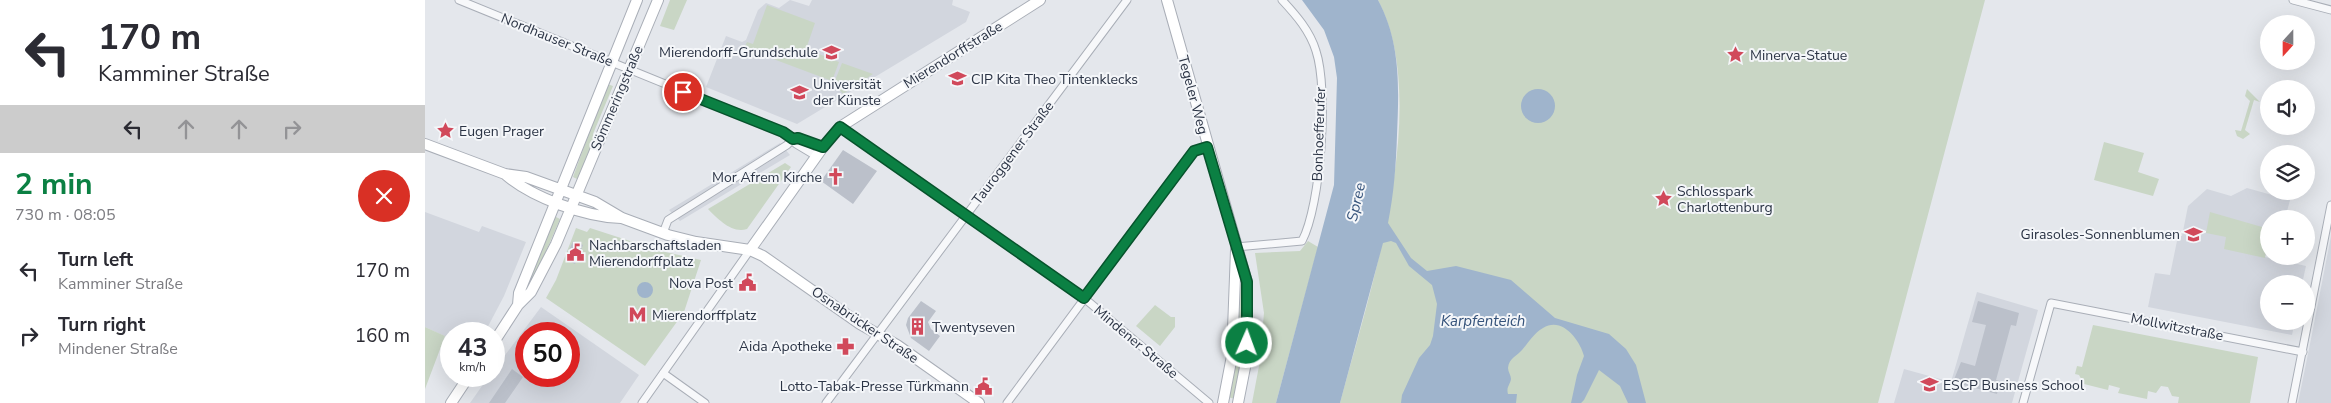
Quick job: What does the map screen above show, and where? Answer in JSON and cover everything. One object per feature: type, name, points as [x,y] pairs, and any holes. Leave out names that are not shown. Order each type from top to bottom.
[{"type":"street","name":"Nordhauser Straße","points":[[459,0],[475,3],[629,70],[783,132],[793,139],[796,144],[816,156]]},
{"type":"street","name":"Sömmeringstraße","points":[[561,190],[637,0]]},
{"type":"street","name":"Sömmeringstraße","points":[[576,195],[658,0]]},
{"type":"street","name":"Mierendorffstraße","points":[[840,127],[1040,0]]},
{"type":"street","name":"Tauroggener Straße","points":[[826,403],[1127,0]]},
{"type":"street","name":"Tegeler Weg","points":[[1167,0],[1207,147],[1247,282],[1247,357],[1238,403]]},
{"type":"street","name":"Bonhoefferufer","points":[[1236,247],[1254,244],[1299,243],[1302,241],[1319,182],[1322,88],[1317,52],[1305,27],[1282,0]]},
{"type":"street","points":[[2293,0],[2331,10]]},
{"type":"street","points":[[642,403],[816,156],[840,127]]},
{"type":"street","name":"Mindener Straße","points":[[840,127],[1084,298],[1208,403]]},
{"type":"street","name":"Nordhauser Straße","points":[[793,139],[798,138],[823,147]]},
{"type":"street","points":[[663,233],[668,220],[787,145],[793,139]]},
{"type":"street","points":[[425,144],[505,174],[525,177],[576,195],[608,208],[622,218],[663,233],[696,242],[750,250]]},
{"type":"street","points":[[1007,403],[1194,151],[1207,147]]},
{"type":"street","points":[[505,174],[521,188],[603,217],[622,218]]},
{"type":"street","points":[[518,305],[525,278],[561,190]]},
{"type":"street","points":[[505,325],[518,305],[529,296],[537,282],[576,195]]},
{"type":"street","points":[[2292,403],[2331,205]]},
{"type":"street","name":"Tegeler Weg","points":[[1223,403],[1231,356],[1236,247]]},
{"type":"street","name":"Osnabrücker Straße","points":[[750,250],[771,259],[878,335],[979,403]]},
{"type":"street","name":"Mollwitzstraße","points":[[2023,403],[2051,303],[2303,352]]},
{"type":"street","points":[[663,373],[705,403]]},
{"type":"street","points":[[451,403],[462,387]]},
{"type":"shaded area","name":"Mierendorff-Grundschule","points":[[790,0],[809,6],[812,0],[953,0],[952,5],[970,12],[966,22],[797,124],[706,87],[726,36],[742,42],[746,40],[758,10],[766,3],[779,8]]},
{"type":"shaded area","points":[[780,143],[790,155],[680,221],[669,210]]},
{"type":"shaded area","points":[[2247,188],[2260,192],[2260,200],[2290,200],[2287,210],[2260,210],[2260,265],[2306,266],[2304,275],[2260,275],[2260,329],[2148,307],[2155,273],[2170,275],[2178,236],[2182,236],[2188,206],[2207,189],[2231,196]]},
{"type":"shaded area","points":[[425,212],[479,232],[482,226],[526,242],[504,296],[490,322],[440,322],[440,334],[425,327]]},
{"type":"shaded area","points":[[2331,236],[2331,403],[2298,403],[2313,330],[2315,330],[2315,318]]},
{"type":"shaded area","points":[[1977,292],[2038,310],[2012,403],[1894,403],[1904,369],[1951,382]]},
{"type":"shaded area","points":[[541,307],[563,322],[530,322]]},
{"type":"shaded area","points":[[2266,330],[2293,330],[2292,335]]},
{"type":"shaded area","points":[[580,334],[639,375],[620,403],[470,403],[481,387],[505,387],[505,355],[515,342],[515,387],[580,387]]},
{"type":"green space","points":[[670,0],[687,0],[674,30],[660,26]]},
{"type":"green space","name":"Schlosspark Charlottenburg","points":[[1378,0],[1985,0],[1878,403],[1340,403],[1379,255],[1391,200],[1398,145],[1399,92],[1393,43]]},
{"type":"green space","points":[[767,5],[815,23],[806,49],[839,62],[832,81],[744,48],[747,42],[753,44]]},
{"type":"green space","points":[[842,63],[873,74],[843,94],[834,83]]},
{"type":"green space","points":[[607,84],[613,86],[593,134],[595,142],[579,180],[573,177]]},
{"type":"green space","points":[[2247,89],[2260,102],[2254,100],[2245,130],[2250,134],[2243,139],[2237,136],[2235,130],[2241,131],[2250,101],[2245,96]]},
{"type":"green space","points":[[2104,142],[2144,153],[2138,172],[2159,179],[2153,196],[2094,180]]},
{"type":"green space","points":[[785,163],[791,167],[747,229],[731,228],[708,209]]},
{"type":"green space","points":[[2210,212],[2260,226],[2260,257],[2224,249],[2226,237],[2206,233]]},
{"type":"green space","points":[[554,216],[560,219],[541,263],[524,294]]},
{"type":"green space","points":[[576,228],[587,232],[590,228],[661,251],[701,260],[684,312],[645,366],[546,298],[556,280]]},
{"type":"green space","points":[[1308,241],[1318,247],[1276,403],[1252,403],[1259,366],[1264,313],[1255,253],[1300,251]]},
{"type":"green space","points":[[1239,266],[1243,280],[1245,314],[1243,350],[1235,399],[1228,397]]},
{"type":"green space","points":[[1155,305],[1171,317],[1175,317],[1175,327],[1160,346],[1136,326]]},
{"type":"green space","points":[[2093,325],[2258,357],[2250,403],[2178,403],[2179,397],[2172,396],[2168,387],[2161,386],[2156,393],[2148,391],[2147,399],[2118,393],[2120,388],[2109,385],[2108,390],[2084,384],[2079,375],[2075,374],[2077,366],[2082,367]]},
{"type":"green space","points":[[425,327],[440,334],[440,349],[425,389]]},
{"type":"water","points":[[1302,0],[1378,0],[1386,16],[1395,49],[1398,83],[1395,168],[1388,223],[1411,258],[1427,271],[1456,266],[1511,280],[1555,318],[1609,334],[1626,349],[1636,365],[1646,403],[1628,403],[1620,386],[1599,370],[1584,400],[1581,403],[1571,403],[1577,375],[1584,356],[1579,343],[1569,332],[1563,327],[1550,325],[1534,335],[1510,362],[1508,368],[1511,379],[1508,394],[1517,394],[1516,403],[1401,403],[1402,395],[1419,358],[1430,345],[1437,304],[1432,285],[1409,266],[1396,243],[1391,241],[1383,243],[1340,403],[1276,403],[1334,185],[1337,78],[1334,57],[1324,30]]},
{"type":"water","points":[[1538,89],[1550,94],[1555,106],[1550,118],[1538,123],[1526,118],[1521,106],[1526,94]]},
{"type":"water","points":[[642,282],[648,282],[653,287],[651,296],[642,298],[637,293],[637,287]]},
{"type":"building","name":"Mor Afrem Kirche","points":[[843,150],[877,171],[853,204],[821,181]]},
{"type":"building","points":[[573,241],[583,245],[575,264],[565,259]]},
{"type":"building","name":"Twentyseven","points":[[921,301],[936,311],[928,322],[931,329],[940,336],[929,351],[911,338],[906,325],[908,318]]},
{"type":"building","points":[[1978,301],[2019,313],[2016,326],[2011,325],[1996,380],[2000,381],[1997,394],[1953,382],[1961,362],[1975,366],[1986,325],[1972,322]]},
{"type":"building","points":[[512,369],[515,371],[516,387],[505,403],[489,403],[500,387],[505,387],[505,379]]},
{"type":"place","name":"Mierendorff-Grundschule","points":[[832,52]]},
{"type":"place","name":"Minerva-Statue","points":[[1736,55]]},
{"type":"place","name":"CIP Kita Theo Tintenklecks","points":[[957,79]]},
{"type":"place","name":"Universität der Künste","points":[[799,92]]},
{"type":"place","name":"Eugen Prager","points":[[445,131]]},
{"type":"place","name":"Mor Afrem Kirche","points":[[836,177]]},
{"type":"place","name":"Schlosspark Charlottenburg","points":[[1663,199]]},
{"type":"place","name":"Girasoles-Sonnenblumen","points":[[2194,234]]},
{"type":"place","name":"Nachbarschaftsladen Mierendorffplatz","points":[[575,253]]},
{"type":"place","name":"Nova Post","points":[[747,283]]},
{"type":"place","name":"Mierendorffplatz","points":[[638,315]]},
{"type":"place","name":"Twentyseven","points":[[918,327]]},
{"type":"place","name":"Aida Apotheke","points":[[846,346]]},
{"type":"place","name":"ESCP Business School","points":[[1929,385]]},
{"type":"place","name":"Lotto-Tabak-Presse Türkmann","points":[[983,386]]},
{"type":"route","points":[[683,92],[783,132],[793,139],[798,138],[823,147],[840,127],[1084,298],[1194,151],[1207,147],[1247,282],[1247,343]]},
{"type":"water label","name":"Spree","points":[[1356,202]]},
{"type":"water label","name":"Karpfenteich","points":[[1483,321]]}]
